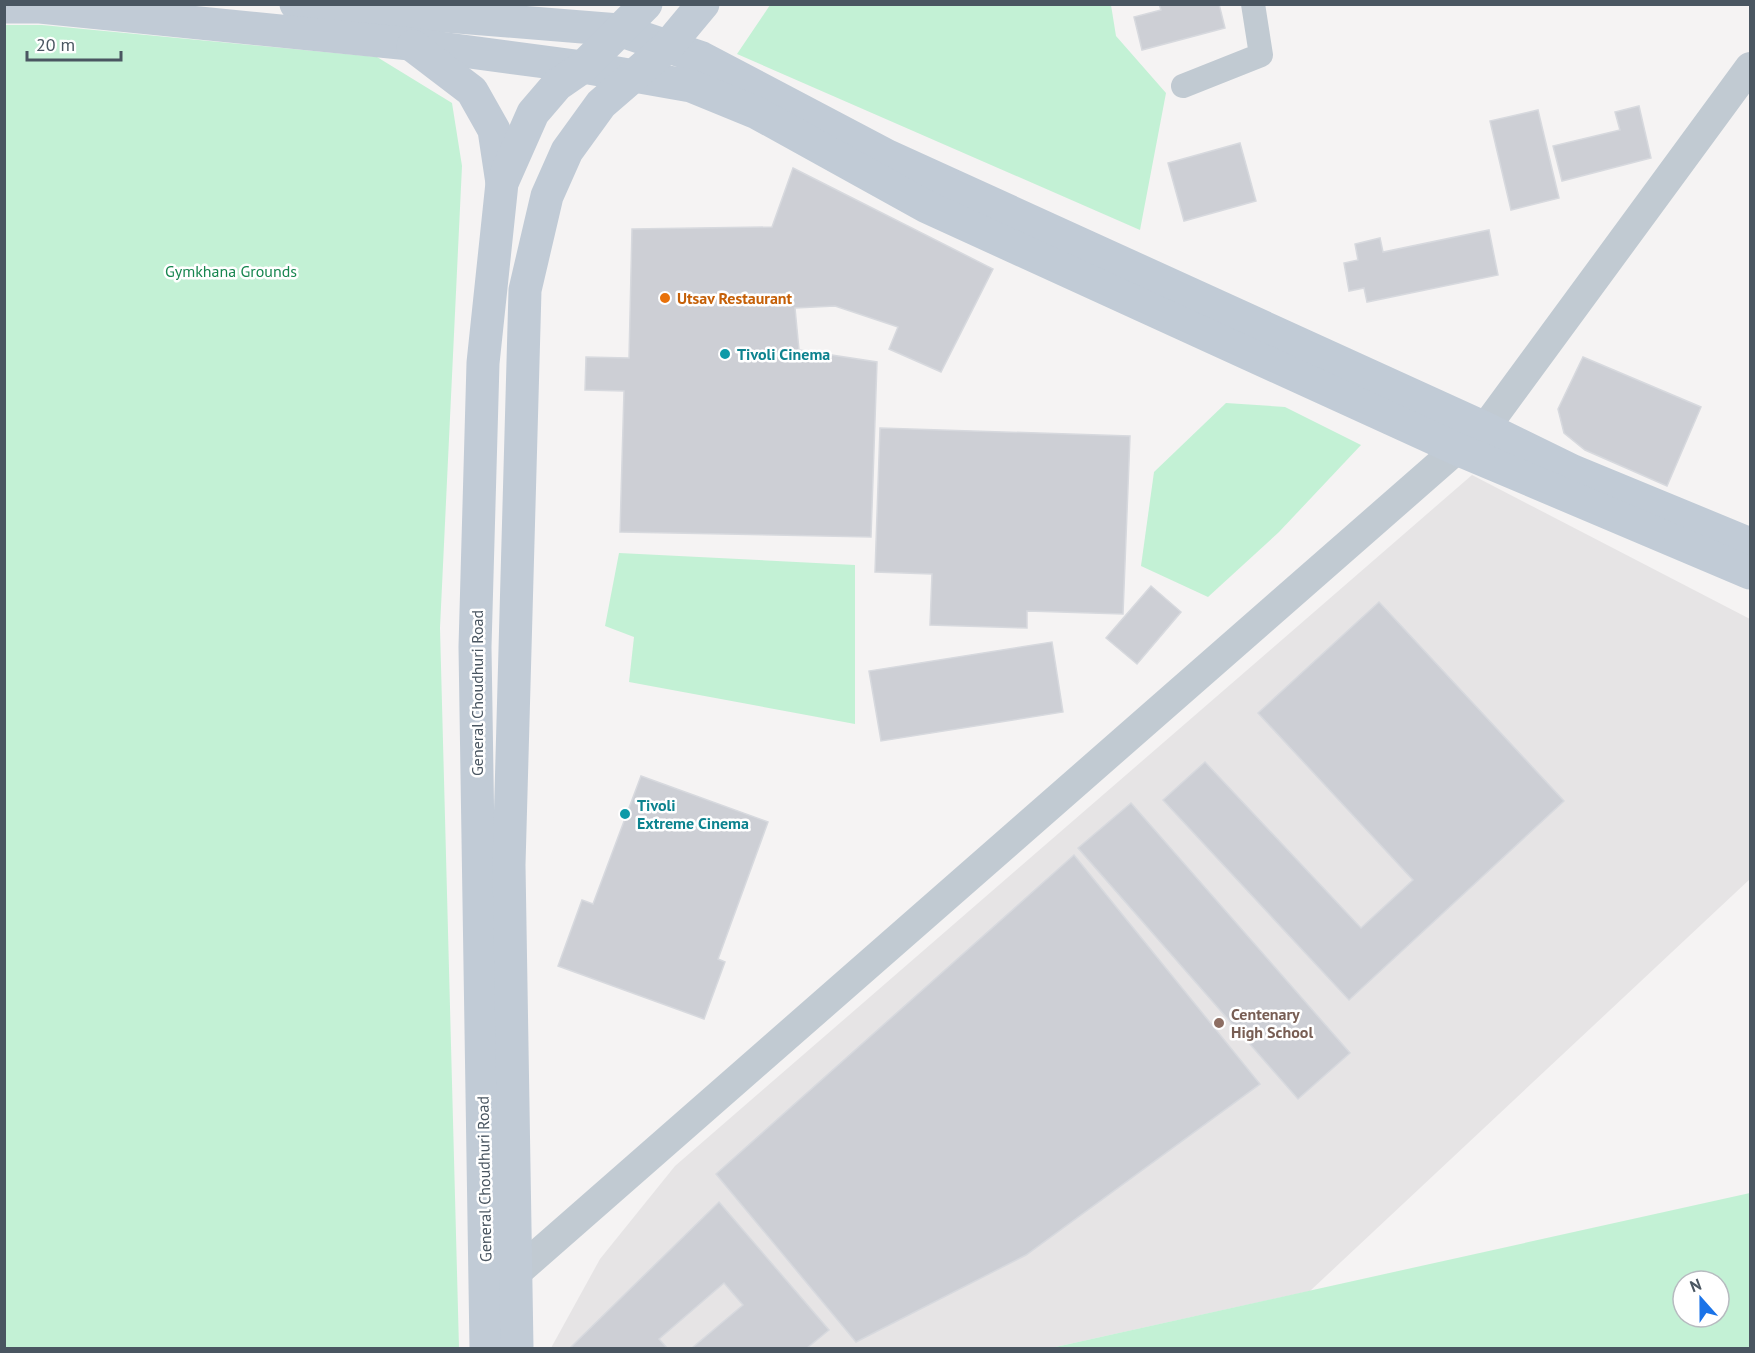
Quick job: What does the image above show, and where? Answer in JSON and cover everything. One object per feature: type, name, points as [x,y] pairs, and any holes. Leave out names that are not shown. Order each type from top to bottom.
[{"type":"main road","points":[[296,4],[619,30],[668,46],[726,71],[888,156],[1485,428],[1573,471],[1750,544]]},
{"type":"main road","points":[[619,30],[646,4]]},
{"type":"main road","points":[[703,4],[709,36],[726,71]]},
{"type":"main road","name":"General Choudhuri Road","points":[[517,1348],[509,865],[525,290],[547,196],[567,151],[601,104],[668,46],[703,4]]},
{"type":"main road","points":[[4,7],[40,8],[410,44],[583,67],[691,86],[757,113],[927,207],[1457,449],[1750,573]]},
{"type":"main road","points":[[497,56],[510,39],[501,21]]},
{"type":"main road","name":"General Choudhuri Road","points":[[486,1348],[475,647],[483,363],[502,183],[533,113],[557,86],[583,67],[619,30]]},
{"type":"main road","points":[[410,44],[472,91],[494,130],[502,183]]},
{"type":"street","points":[[1183,86],[1261,55],[1253,4]]},
{"type":"street","points":[[515,1274],[1457,449],[1485,428],[1750,67]]},
{"type":"shaded area","name":"Centenary High School","points":[[1472,475],[1750,619],[1750,879],[1310,1291],[1051,1348],[551,1348],[600,1259],[675,1166]]},
{"type":"green space","points":[[770,5],[1111,5],[1116,36],[1166,93],[1140,230],[737,54]]},
{"type":"green space","name":"Gymkhana Grounds","points":[[5,25],[42,25],[377,57],[452,103],[462,166],[440,628],[459,1348],[5,1348]]},
{"type":"green space","points":[[1226,403],[1285,407],[1361,445],[1279,532],[1208,597],[1141,566],[1154,472]]},
{"type":"green space","points":[[619,553],[855,565],[855,724],[629,682],[634,637],[605,626]]},
{"type":"green space","points":[[1750,1193],[1750,1348],[1051,1348]]},
{"type":"building","points":[[1159,4],[1219,4],[1225,28],[1142,50],[1134,17],[1161,10]]},
{"type":"building","points":[[1639,106],[1651,158],[1562,181],[1553,146],[1620,130],[1615,112]]},
{"type":"building","points":[[1538,110],[1559,198],[1511,210],[1490,121]]},
{"type":"building","points":[[1240,143],[1256,201],[1184,221],[1168,163]]},
{"type":"building","name":"Tivoli Cinema","points":[[793,168],[993,269],[941,372],[889,349],[898,327],[835,306],[795,308],[799,350],[877,362],[871,537],[620,532],[624,391],[585,390],[586,357],[629,358],[632,229],[772,227]]},
{"type":"building","points":[[1489,230],[1498,275],[1367,302],[1364,288],[1349,291],[1344,263],[1358,260],[1355,244],[1380,238],[1383,252]]},
{"type":"building","points":[[1583,357],[1701,407],[1667,486],[1585,450],[1564,433],[1558,409]]},
{"type":"building","points":[[880,428],[1130,436],[1123,614],[1027,611],[1027,628],[930,625],[932,574],[875,572]]},
{"type":"building","points":[[1151,586],[1181,612],[1137,664],[1106,638]]},
{"type":"building","points":[[1379,602],[1564,801],[1349,1000],[1163,800],[1205,762],[1361,928],[1413,880],[1258,713]]},
{"type":"building","points":[[1052,642],[1063,712],[881,741],[869,671]]},
{"type":"building","points":[[641,776],[768,822],[718,959],[725,962],[704,1019],[558,966],[582,900],[593,904]]},
{"type":"building","points":[[1131,803],[1350,1053],[1298,1099],[1078,848]]},
{"type":"building","points":[[1074,855],[1260,1084],[1026,1255],[856,1342],[716,1174]]},
{"type":"building","points":[[719,1202],[829,1330],[807,1348],[692,1348],[743,1305],[724,1283],[659,1339],[667,1348],[570,1348]]},
{"type":"place","name":"Utsav Restaurant","points":[[665,298]]},
{"type":"place","name":"Tivoli Cinema","points":[[725,354]]},
{"type":"place","name":"Tivoli Extreme Cinema","points":[[625,814]]},
{"type":"place","name":"Centenary High School","points":[[1219,1023]]}]
